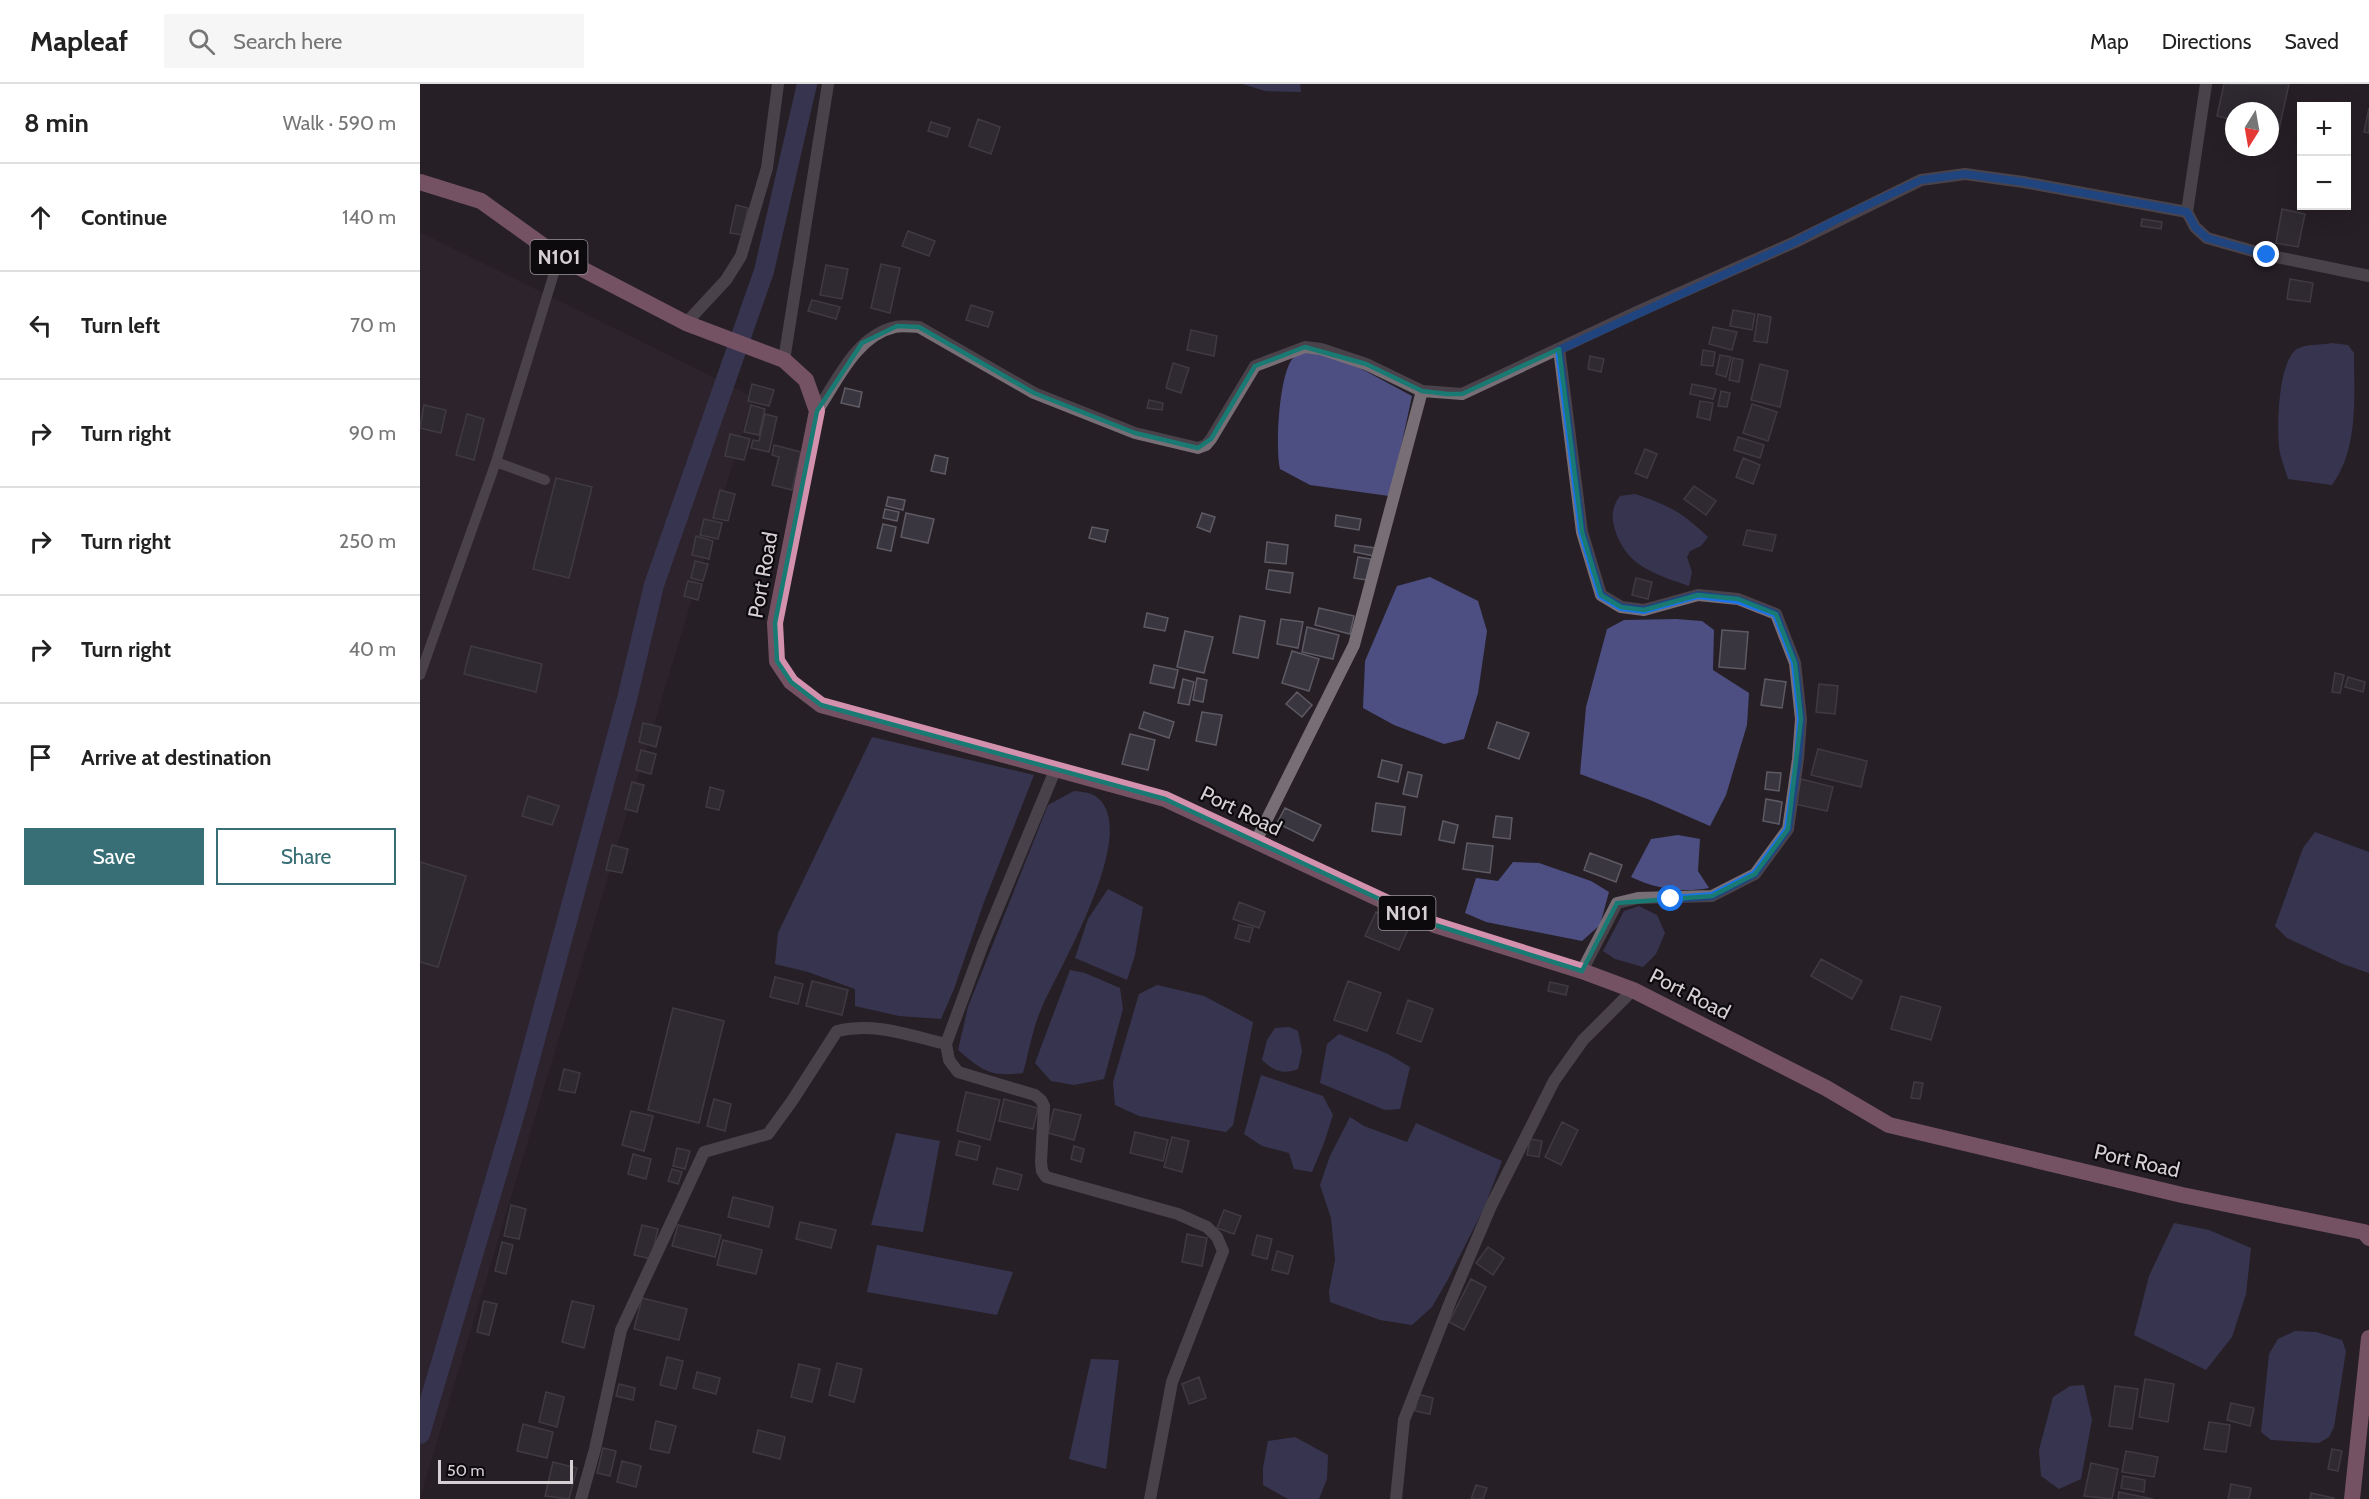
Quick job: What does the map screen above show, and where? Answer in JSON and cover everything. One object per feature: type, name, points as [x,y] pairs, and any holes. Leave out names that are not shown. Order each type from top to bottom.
[{"type":"highway","name":"N101","points":[[420,182],[480,201],[559,257],[694,325],[784,360],[806,380],[817,411]]},
{"type":"highway","name":"Port Road","points":[[817,411],[775,623],[777,661],[791,682],[822,705],[1165,799],[1254,843],[1435,926],[1582,971],[1633,990],[1826,1088],[1889,1125],[2182,1196],[2367,1233]]},
{"type":"highway","points":[[2352,1499],[2369,1338]]},
{"type":"street","points":[[694,325],[741,256],[767,168],[778,84]]},
{"type":"street","points":[[784,360],[828,84]]},
{"type":"street","points":[[2206,84],[2187,212],[2195,227],[2207,238],[2267,255],[2369,276]]},
{"type":"street","points":[[817,411],[862,343],[897,326],[918,327],[1034,393],[1135,433],[1198,448],[1206,445],[1211,439],[1255,366],[1305,347],[1321,349],[1366,364],[1422,391],[1462,394],[1795,242],[1921,180],[1965,174],[2023,182],[2187,212]]},
{"type":"street","points":[[1559,350],[1582,532],[1601,595],[1621,607],[1644,610],[1698,595],[1738,600],[1776,614],[1795,663],[1801,719],[1788,829],[1755,874],[1712,896],[1638,898],[1617,903],[1582,971]]},
{"type":"street","points":[[1254,843],[1354,645],[1422,391]]},
{"type":"street","points":[[1056,768],[983,944],[946,1044],[949,1060],[958,1072],[1035,1095],[1041,1100],[1044,1106],[1041,1162],[1042,1171],[1046,1177],[1178,1214],[1207,1227],[1216,1237],[1223,1251],[1172,1382],[1150,1499]]},
{"type":"street","points":[[1395,1499],[1404,1420],[1491,1206],[1554,1081],[1582,1040],[1633,990]]},
{"type":"street","points":[[581,1499],[595,1449],[621,1330],[704,1152],[768,1134],[837,1031],[856,1026],[875,1027],[946,1044]]},
{"type":"lane","points":[[420,675],[496,462],[559,257]]},
{"type":"lane","points":[[496,462],[545,480]]},
{"type":"highlighted area","points":[[897,326],[919,327],[1034,393],[1135,433],[1198,448],[1211,439],[1255,366],[1305,347],[1366,364],[1422,391],[1447,394],[1462,394],[1559,349],[1582,532],[1601,595],[1621,607],[1644,610],[1698,595],[1738,599],[1776,614],[1795,663],[1801,719],[1788,829],[1755,874],[1712,896],[1617,903],[1582,971],[1435,925],[1165,799],[821,705],[791,682],[777,661],[775,623],[817,411],[862,343]]},
{"type":"shaded area","points":[[420,232],[753,397],[420,1498]]},
{"type":"water","points":[[1243,84],[1300,84],[1301,92],[1265,91]]},
{"type":"water","points":[[2332,343],[2348,345],[2354,353],[2353,422],[2347,455],[2332,485],[2288,479],[2280,455],[2278,437],[2280,393],[2287,364],[2292,354],[2299,348]]},
{"type":"water","points":[[1311,352],[1343,359],[1412,396],[1389,496],[1310,485],[1280,469],[1278,429],[1284,379],[1293,358],[1299,354]]},
{"type":"water","points":[[1635,494],[1674,510],[1708,537],[1701,546],[1690,551],[1687,557],[1692,572],[1689,586],[1642,566],[1625,551],[1613,522],[1614,507],[1620,496]]},
{"type":"water","points":[[1430,577],[1478,601],[1487,631],[1478,693],[1464,739],[1444,744],[1394,725],[1363,708],[1365,661],[1397,586]]},
{"type":"water","points":[[1624,620],[1702,621],[1714,630],[1713,670],[1749,693],[1747,725],[1726,795],[1710,826],[1650,800],[1580,774],[1586,707],[1607,629]]},
{"type":"water","points":[[872,737],[1034,775],[941,1019],[899,1016],[855,1006],[855,989],[808,972],[775,964],[778,933]]},
{"type":"water","points":[[1074,791],[1087,793],[1099,799],[1108,817],[1109,841],[1103,870],[1092,902],[1042,1007],[1023,1073],[1002,1074],[988,1071],[958,1050],[968,1007],[1048,805]]},
{"type":"water","points":[[2315,832],[2369,852],[2369,973],[2343,964],[2287,938],[2275,926],[2303,848]]},
{"type":"water","points":[[1678,835],[1700,839],[1698,871],[1709,888],[1669,889],[1631,877],[1651,839]]},
{"type":"water","points":[[1513,862],[1539,863],[1591,881],[1609,892],[1600,925],[1582,941],[1486,922],[1465,913],[1476,878],[1498,881]]},
{"type":"water","points":[[1108,889],[1143,907],[1135,955],[1127,980],[1075,958],[1088,919]]},
{"type":"water","points":[[1639,906],[1657,915],[1665,933],[1656,954],[1643,967],[1615,959],[1603,951],[1624,911]]},
{"type":"water","points":[[1070,970],[1085,973],[1120,988],[1123,1009],[1104,1079],[1074,1085],[1051,1081],[1035,1063]]},
{"type":"water","points":[[1157,985],[1204,996],[1253,1022],[1233,1125],[1226,1132],[1139,1116],[1115,1105],[1113,1082],[1139,994]]},
{"type":"water","points":[[1289,1027],[1298,1031],[1302,1051],[1298,1069],[1283,1072],[1262,1060],[1267,1040],[1275,1028]]},
{"type":"water","points":[[1339,1034],[1388,1054],[1410,1067],[1400,1109],[1385,1110],[1320,1083],[1327,1044]]},
{"type":"water","points":[[1261,1075],[1323,1096],[1333,1115],[1312,1172],[1294,1169],[1289,1153],[1262,1146],[1244,1134]]},
{"type":"water","points":[[1350,1117],[1364,1126],[1407,1142],[1416,1123],[1502,1161],[1484,1208],[1447,1281],[1432,1307],[1412,1325],[1380,1320],[1330,1302],[1329,1291],[1335,1260],[1331,1218],[1320,1185],[1330,1156]]},
{"type":"water","points":[[896,1133],[940,1141],[923,1232],[871,1225]]},
{"type":"water","points":[[2174,1223],[2209,1230],[2251,1248],[2246,1294],[2232,1337],[2206,1370],[2134,1335],[2149,1276]]},
{"type":"water","points":[[877,1245],[1013,1272],[997,1315],[867,1292]]},
{"type":"water","points":[[2295,1331],[2316,1332],[2342,1340],[2346,1351],[2334,1427],[2329,1437],[2319,1443],[2271,1440],[2261,1432],[2269,1354],[2278,1339]]},
{"type":"water","points":[[1091,1359],[1119,1360],[1106,1469],[1069,1459]]},
{"type":"water","points":[[2084,1385],[2092,1420],[2081,1479],[2059,1489],[2041,1476],[2039,1450],[2053,1397],[2070,1386]]},
{"type":"water","points":[[1295,1437],[1328,1455],[1327,1479],[1319,1499],[1288,1499],[1263,1485],[1263,1468],[1268,1441]]},
{"type":"building","points":[[2224,84],[2289,84],[2279,129],[2279,102],[2225,102],[2225,118],[2217,116]]},
{"type":"building","points":[[2369,108],[2369,133],[2364,132]]},
{"type":"building","points":[[978,119],[1000,127],[991,154],[969,146]]},
{"type":"building","points":[[931,122],[950,128],[947,137],[928,131]]},
{"type":"building","points":[[736,205],[748,208],[742,235],[730,233]]},
{"type":"building","points":[[2282,209],[2305,214],[2298,247],[2276,243]]},
{"type":"building","points":[[2142,219],[2162,222],[2161,229],[2141,226]]},
{"type":"building","points":[[908,231],[935,241],[929,256],[902,246]]},
{"type":"building","points":[[881,264],[900,268],[890,313],[871,308]]},
{"type":"building","points":[[826,265],[848,269],[842,299],[820,295]]},
{"type":"building","points":[[2290,279],[2313,283],[2310,302],[2287,299]]},
{"type":"building","points":[[812,300],[840,307],[836,319],[808,311]]},
{"type":"building","points":[[971,305],[993,312],[988,327],[966,320]]},
{"type":"building","points":[[1733,310],[1755,314],[1752,330],[1730,326]]},
{"type":"building","points":[[1758,314],[1771,317],[1767,343],[1754,341]]},
{"type":"building","points":[[1713,327],[1737,332],[1732,350],[1709,344]]},
{"type":"building","points":[[1191,330],[1217,336],[1214,356],[1187,350]]},
{"type":"building","points":[[1703,350],[1715,352],[1713,366],[1701,365]]},
{"type":"building","points":[[1720,355],[1731,357],[1726,377],[1716,374]]},
{"type":"building","points":[[1590,356],[1604,359],[1601,372],[1588,369]]},
{"type":"building","points":[[1733,358],[1743,360],[1739,382],[1729,380]]},
{"type":"building","points":[[1173,363],[1189,368],[1181,393],[1166,388]]},
{"type":"building","points":[[1760,364],[1788,371],[1780,407],[1751,400]]},
{"type":"building","points":[[752,384],[774,390],[769,406],[748,401]]},
{"type":"building","points":[[1692,384],[1716,389],[1713,399],[1690,394]]},
{"type":"building","points":[[845,388],[862,392],[859,407],[841,403]]},
{"type":"building","points":[[1721,391],[1730,393],[1727,407],[1718,406]]},
{"type":"building","points":[[1149,400],[1163,403],[1162,410],[1147,408]]},
{"type":"building","points":[[1700,401],[1713,403],[1710,420],[1697,417]]},
{"type":"building","points":[[1752,404],[1777,412],[1768,441],[1743,433]]},
{"type":"building","points":[[424,405],[446,410],[441,433],[420,428]]},
{"type":"building","points":[[751,405],[765,409],[759,435],[744,432]]},
{"type":"building","points":[[467,414],[484,419],[474,460],[456,455]]},
{"type":"building","points":[[765,414],[777,417],[769,452],[751,448],[753,440],[759,441]]},
{"type":"building","points":[[730,434],[750,439],[744,460],[725,456]]},
{"type":"building","points":[[1738,437],[1764,445],[1760,458],[1734,450]]},
{"type":"building","points":[[774,445],[801,452],[792,490],[772,485],[779,457],[772,455]]},
{"type":"building","points":[[1645,449],[1657,454],[1647,478],[1635,473]]},
{"type":"building","points":[[935,455],[948,458],[945,474],[931,471]]},
{"type":"building","points":[[1743,458],[1760,465],[1753,484],[1736,477]]},
{"type":"building","points":[[556,478],[592,487],[569,578],[533,569]]},
{"type":"building","points":[[1694,486],[1716,501],[1706,515],[1684,499]]},
{"type":"building","points":[[720,490],[735,494],[728,521],[713,518]]},
{"type":"building","points":[[888,497],[905,500],[903,510],[886,506]]},
{"type":"building","points":[[885,509],[899,512],[897,521],[883,518]]},
{"type":"building","points":[[906,513],[934,519],[928,543],[901,537]]},
{"type":"building","points":[[1202,513],[1215,517],[1210,532],[1197,527]]},
{"type":"building","points":[[1336,515],[1361,519],[1359,530],[1335,526]]},
{"type":"building","points":[[704,519],[722,523],[718,539],[700,535]]},
{"type":"building","points":[[883,524],[896,527],[891,551],[877,548]]},
{"type":"building","points":[[1092,527],[1108,530],[1105,542],[1089,538]]},
{"type":"building","points":[[1747,530],[1776,535],[1772,551],[1743,545]]},
{"type":"building","points":[[696,536],[713,541],[709,559],[692,555]]},
{"type":"building","points":[[1267,542],[1288,545],[1286,564],[1265,562]]},
{"type":"building","points":[[1355,545],[1375,548],[1374,556],[1354,552]]},
{"type":"building","points":[[1358,557],[1371,559],[1366,580],[1354,578]]},
{"type":"building","points":[[695,561],[708,564],[703,581],[691,578]]},
{"type":"building","points":[[1269,570],[1293,573],[1290,593],[1266,589]]},
{"type":"building","points":[[1636,578],[1652,582],[1648,599],[1632,595]]},
{"type":"building","points":[[688,581],[702,584],[698,600],[684,596]]},
{"type":"building","points":[[1319,608],[1354,616],[1350,634],[1315,625]]},
{"type":"building","points":[[1147,613],[1168,618],[1165,631],[1144,627]]},
{"type":"building","points":[[1240,616],[1265,621],[1258,658],[1233,653]]},
{"type":"building","points":[[1281,619],[1303,622],[1298,648],[1277,644]]},
{"type":"building","points":[[1307,627],[1339,635],[1333,659],[1302,652]]},
{"type":"building","points":[[1722,630],[1748,632],[1745,669],[1719,667]]},
{"type":"building","points":[[1185,631],[1213,637],[1204,673],[1177,667]]},
{"type":"building","points":[[471,646],[542,664],[536,692],[464,674]]},
{"type":"building","points":[[1292,651],[1319,659],[1309,691],[1282,683]]},
{"type":"building","points":[[1154,665],[1178,670],[1174,688],[1150,683]]},
{"type":"building","points":[[2335,673],[2344,675],[2340,693],[2332,692]]},
{"type":"building","points":[[2348,677],[2365,682],[2363,692],[2345,687]]},
{"type":"building","points":[[1197,678],[1207,680],[1203,702],[1193,700]]},
{"type":"building","points":[[1183,679],[1194,682],[1189,705],[1178,703]]},
{"type":"building","points":[[1765,679],[1786,682],[1782,708],[1761,705]]},
{"type":"building","points":[[1819,684],[1838,686],[1835,714],[1816,712]]},
{"type":"building","points":[[1297,692],[1312,705],[1302,717],[1286,704]]},
{"type":"building","points":[[1144,712],[1174,722],[1169,738],[1139,728]]},
{"type":"building","points":[[1202,712],[1222,715],[1216,745],[1196,741]]},
{"type":"building","points":[[1497,722],[1529,733],[1519,759],[1488,748]]},
{"type":"building","points":[[643,723],[661,727],[656,747],[639,742]]},
{"type":"building","points":[[1130,734],[1155,740],[1148,770],[1122,764]]},
{"type":"building","points":[[1818,749],[1867,761],[1861,787],[1811,775]]},
{"type":"building","points":[[641,750],[656,754],[651,774],[636,770]]},
{"type":"building","points":[[1382,760],[1402,765],[1398,782],[1378,777]]},
{"type":"building","points":[[1408,772],[1422,775],[1417,797],[1403,794]]},
{"type":"building","points":[[1767,772],[1781,773],[1779,791],[1765,789]]},
{"type":"building","points":[[1801,779],[1833,787],[1827,811],[1795,804]]},
{"type":"building","points":[[632,782],[644,785],[637,812],[625,809]]},
{"type":"building","points":[[710,787],[724,791],[719,810],[706,807]]},
{"type":"building","points":[[528,796],[559,806],[552,825],[522,816]]},
{"type":"building","points":[[1766,799],[1782,802],[1779,824],[1763,821]]},
{"type":"building","points":[[1376,803],[1405,807],[1401,835],[1372,831]]},
{"type":"building","points":[[1285,808],[1321,825],[1313,841],[1277,823]]},
{"type":"building","points":[[1496,816],[1512,818],[1510,839],[1493,837]]},
{"type":"building","points":[[1443,821],[1458,825],[1454,843],[1439,840]]},
{"type":"building","points":[[1467,843],[1493,846],[1490,873],[1463,869]]},
{"type":"building","points":[[612,845],[628,849],[622,873],[606,870]]},
{"type":"building","points":[[1590,853],[1622,865],[1616,882],[1584,870]]},
{"type":"building","points":[[420,862],[466,876],[438,967],[420,962]]},
{"type":"building","points":[[1239,902],[1265,912],[1259,928],[1233,919]]},
{"type":"building","points":[[1376,912],[1409,927],[1399,950],[1365,936]]},
{"type":"building","points":[[1239,925],[1253,928],[1249,942],[1235,938]]},
{"type":"building","points":[[1821,959],[1862,981],[1852,999],[1811,976]]},
{"type":"building","points":[[775,977],[803,984],[798,1004],[770,997]]},
{"type":"building","points":[[812,981],[848,990],[842,1015],[806,1006]]},
{"type":"building","points":[[1348,981],[1381,993],[1367,1031],[1334,1020]]},
{"type":"building","points":[[1550,982],[1568,986],[1566,995],[1548,991]]},
{"type":"building","points":[[1901,996],[1941,1007],[1931,1040],[1891,1029]]},
{"type":"building","points":[[1408,1000],[1433,1009],[1421,1042],[1397,1033]]},
{"type":"building","points":[[673,1008],[724,1021],[699,1123],[648,1110]]},
{"type":"building","points":[[564,1069],[580,1073],[575,1093],[559,1090]]},
{"type":"building","points":[[1914,1082],[1923,1083],[1920,1099],[1911,1098]]},
{"type":"building","points":[[966,1092],[1000,1100],[990,1140],[957,1131]]},
{"type":"building","points":[[714,1099],[731,1104],[725,1131],[707,1126]]},
{"type":"building","points":[[1004,1099],[1038,1108],[1033,1129],[999,1121]]},
{"type":"building","points":[[1054,1109],[1081,1115],[1074,1140],[1048,1133]]},
{"type":"building","points":[[631,1111],[653,1116],[644,1151],[622,1145]]},
{"type":"building","points":[[1562,1122],[1578,1130],[1561,1165],[1545,1157]]},
{"type":"building","points":[[1135,1132],[1168,1140],[1163,1161],[1130,1153]]},
{"type":"building","points":[[1172,1137],[1189,1141],[1182,1172],[1164,1167]]},
{"type":"building","points":[[1530,1139],[1542,1141],[1539,1157],[1527,1155]]},
{"type":"building","points":[[959,1141],[980,1146],[977,1160],[956,1155]]},
{"type":"building","points":[[1074,1146],[1084,1149],[1081,1162],[1071,1159]]},
{"type":"building","points":[[677,1148],[690,1151],[685,1169],[673,1166]]},
{"type":"building","points":[[633,1154],[651,1159],[646,1179],[628,1174]]},
{"type":"building","points":[[997,1168],[1022,1175],[1018,1190],[993,1184]]},
{"type":"building","points":[[672,1169],[682,1172],[678,1184],[668,1181]]},
{"type":"building","points":[[733,1197],[773,1207],[769,1227],[728,1217]]},
{"type":"building","points":[[511,1205],[526,1209],[519,1239],[504,1236]]},
{"type":"building","points":[[1224,1210],[1241,1216],[1234,1234],[1217,1228]]},
{"type":"building","points":[[800,1222],[836,1230],[831,1248],[796,1239]]},
{"type":"building","points":[[642,1225],[658,1229],[651,1259],[634,1255]]},
{"type":"building","points":[[678,1225],[721,1235],[715,1257],[672,1246]]},
{"type":"building","points":[[1187,1234],[1207,1238],[1202,1266],[1182,1262]]},
{"type":"building","points":[[1257,1235],[1272,1239],[1267,1259],[1252,1255]]},
{"type":"building","points":[[723,1240],[762,1250],[756,1274],[717,1265]]},
{"type":"building","points":[[502,1242],[513,1245],[506,1274],[495,1271]]},
{"type":"building","points":[[1488,1247],[1504,1258],[1493,1275],[1476,1263]]},
{"type":"building","points":[[1277,1251],[1293,1256],[1288,1274],[1272,1270]]},
{"type":"building","points":[[1471,1279],[1486,1287],[1464,1330],[1449,1322]]},
{"type":"building","points":[[642,1298],[687,1309],[679,1340],[634,1329]]},
{"type":"building","points":[[484,1301],[497,1304],[489,1335],[477,1332]]},
{"type":"building","points":[[572,1301],[594,1306],[584,1348],[562,1342]]},
{"type":"building","points":[[667,1357],[683,1361],[676,1389],[660,1385]]},
{"type":"building","points":[[837,1363],[862,1369],[854,1402],[829,1395]]},
{"type":"building","points":[[799,1364],[820,1369],[812,1402],[791,1397]]},
{"type":"building","points":[[697,1372],[720,1378],[716,1394],[693,1388]]},
{"type":"building","points":[[1199,1377],[1206,1398],[1189,1404],[1182,1384]]},
{"type":"building","points":[[2145,1379],[2174,1384],[2168,1422],[2139,1417]]},
{"type":"building","points":[[619,1384],[635,1388],[633,1400],[616,1396]]},
{"type":"building","points":[[2115,1386],[2138,1389],[2132,1429],[2109,1426]]},
{"type":"building","points":[[546,1392],[564,1397],[557,1427],[539,1422]]},
{"type":"building","points":[[1418,1394],[1433,1398],[1430,1414],[1415,1411]]},
{"type":"building","points":[[2231,1403],[2254,1408],[2250,1426],[2227,1420]]},
{"type":"building","points":[[656,1421],[676,1426],[669,1453],[650,1449]]},
{"type":"building","points":[[2209,1422],[2230,1425],[2226,1452],[2204,1449]]},
{"type":"building","points":[[523,1424],[553,1432],[547,1458],[517,1451]]},
{"type":"building","points":[[758,1430],[785,1437],[780,1459],[753,1452]]},
{"type":"building","points":[[603,1448],[616,1451],[610,1476],[597,1473]]},
{"type":"building","points":[[2332,1449],[2342,1451],[2338,1471],[2328,1469]]},
{"type":"building","points":[[2126,1451],[2158,1457],[2154,1477],[2122,1472]]},
{"type":"building","points":[[622,1461],[641,1466],[636,1487],[617,1482]]},
{"type":"building","points":[[553,1462],[577,1468],[569,1499],[545,1496]]},
{"type":"building","points":[[2091,1463],[2118,1469],[2112,1499],[2084,1496]]},
{"type":"building","points":[[2123,1476],[2145,1480],[2144,1492],[2121,1488]]},
{"type":"building","points":[[2231,1484],[2251,1488],[2249,1499],[2228,1499]]},
{"type":"building","points":[[1476,1485],[1487,1488],[1483,1499],[1471,1499]]},
{"type":"building","points":[[2119,1492],[2153,1499],[2118,1499]]},
{"type":"building","points":[[2311,1493],[2334,1498],[2334,1499],[2310,1499]]},
{"type":"waterway","points":[[420,1434],[517,1106],[627,699],[654,585],[764,271],[807,84]]},
{"type":"route","points":[[1671,899],[1712,896],[1755,874],[1788,829],[1801,719],[1795,663],[1776,614],[1738,600],[1698,595],[1644,610],[1621,607],[1601,595],[1582,532],[1559,350],[1637,312],[1795,242],[1921,180],[1965,174],[2023,182],[2187,212],[2195,227],[2207,238],[2267,255]]}]
